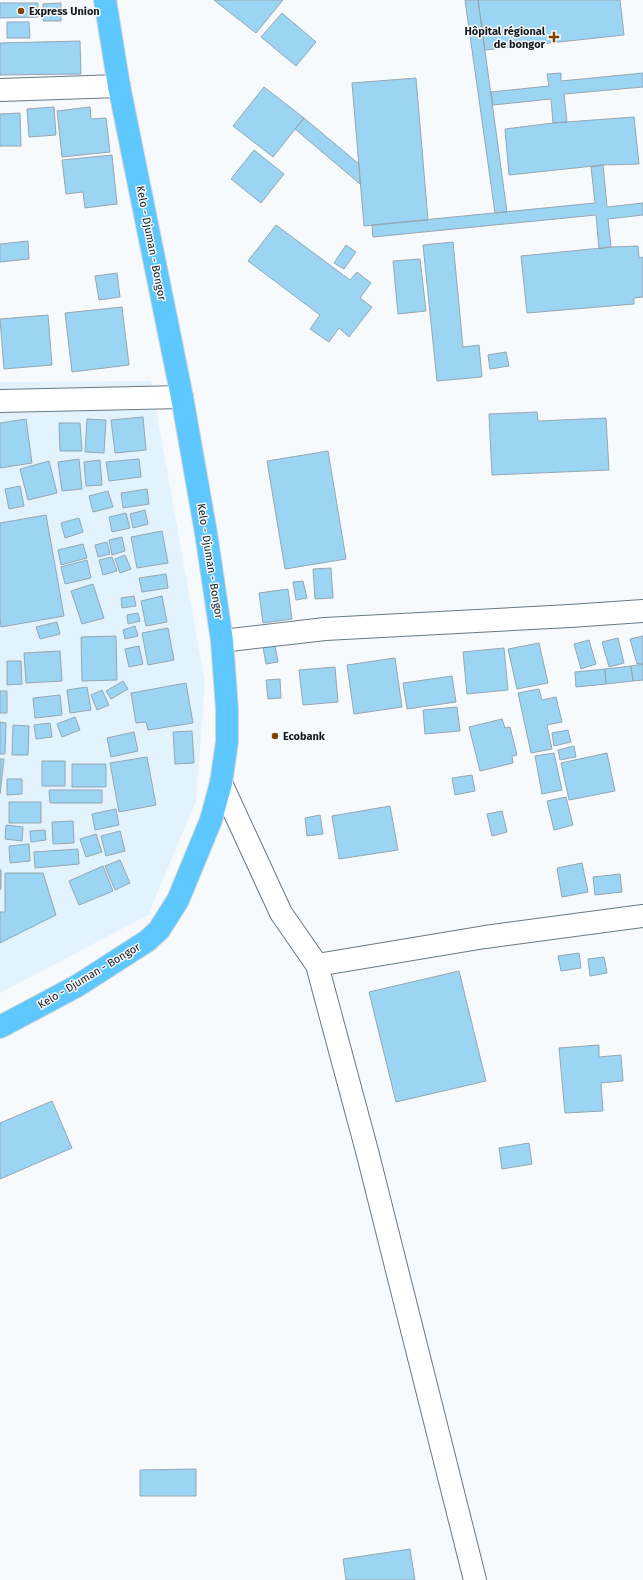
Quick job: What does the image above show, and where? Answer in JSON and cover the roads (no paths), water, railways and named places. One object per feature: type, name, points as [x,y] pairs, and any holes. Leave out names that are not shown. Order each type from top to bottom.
[{"type":"highway","name":"Kelo - Djuman - Bongor","points":[[0,1027],[77,986],[147,942],[159,930],[178,900],[187,882],[211,820],[222,783],[227,742],[227,709],[222,642],[206,533],[182,397],[119,86],[105,0]]},
{"type":"street","points":[[0,90],[119,86]]},
{"type":"street","points":[[0,401],[182,397]]},
{"type":"street","points":[[222,642],[325,629],[643,611]]},
{"type":"street","points":[[222,783],[281,913],[317,965],[367,1151],[447,1474],[475,1580]]},
{"type":"street","points":[[317,965],[485,937],[643,916]]},
{"type":"place","name":"Express Union","points":[[21,11]]},
{"type":"place","name":"Hôpital régional de bongor","points":[[554,37]]},
{"type":"place","name":"Ecobank","points":[[275,736]]}]
